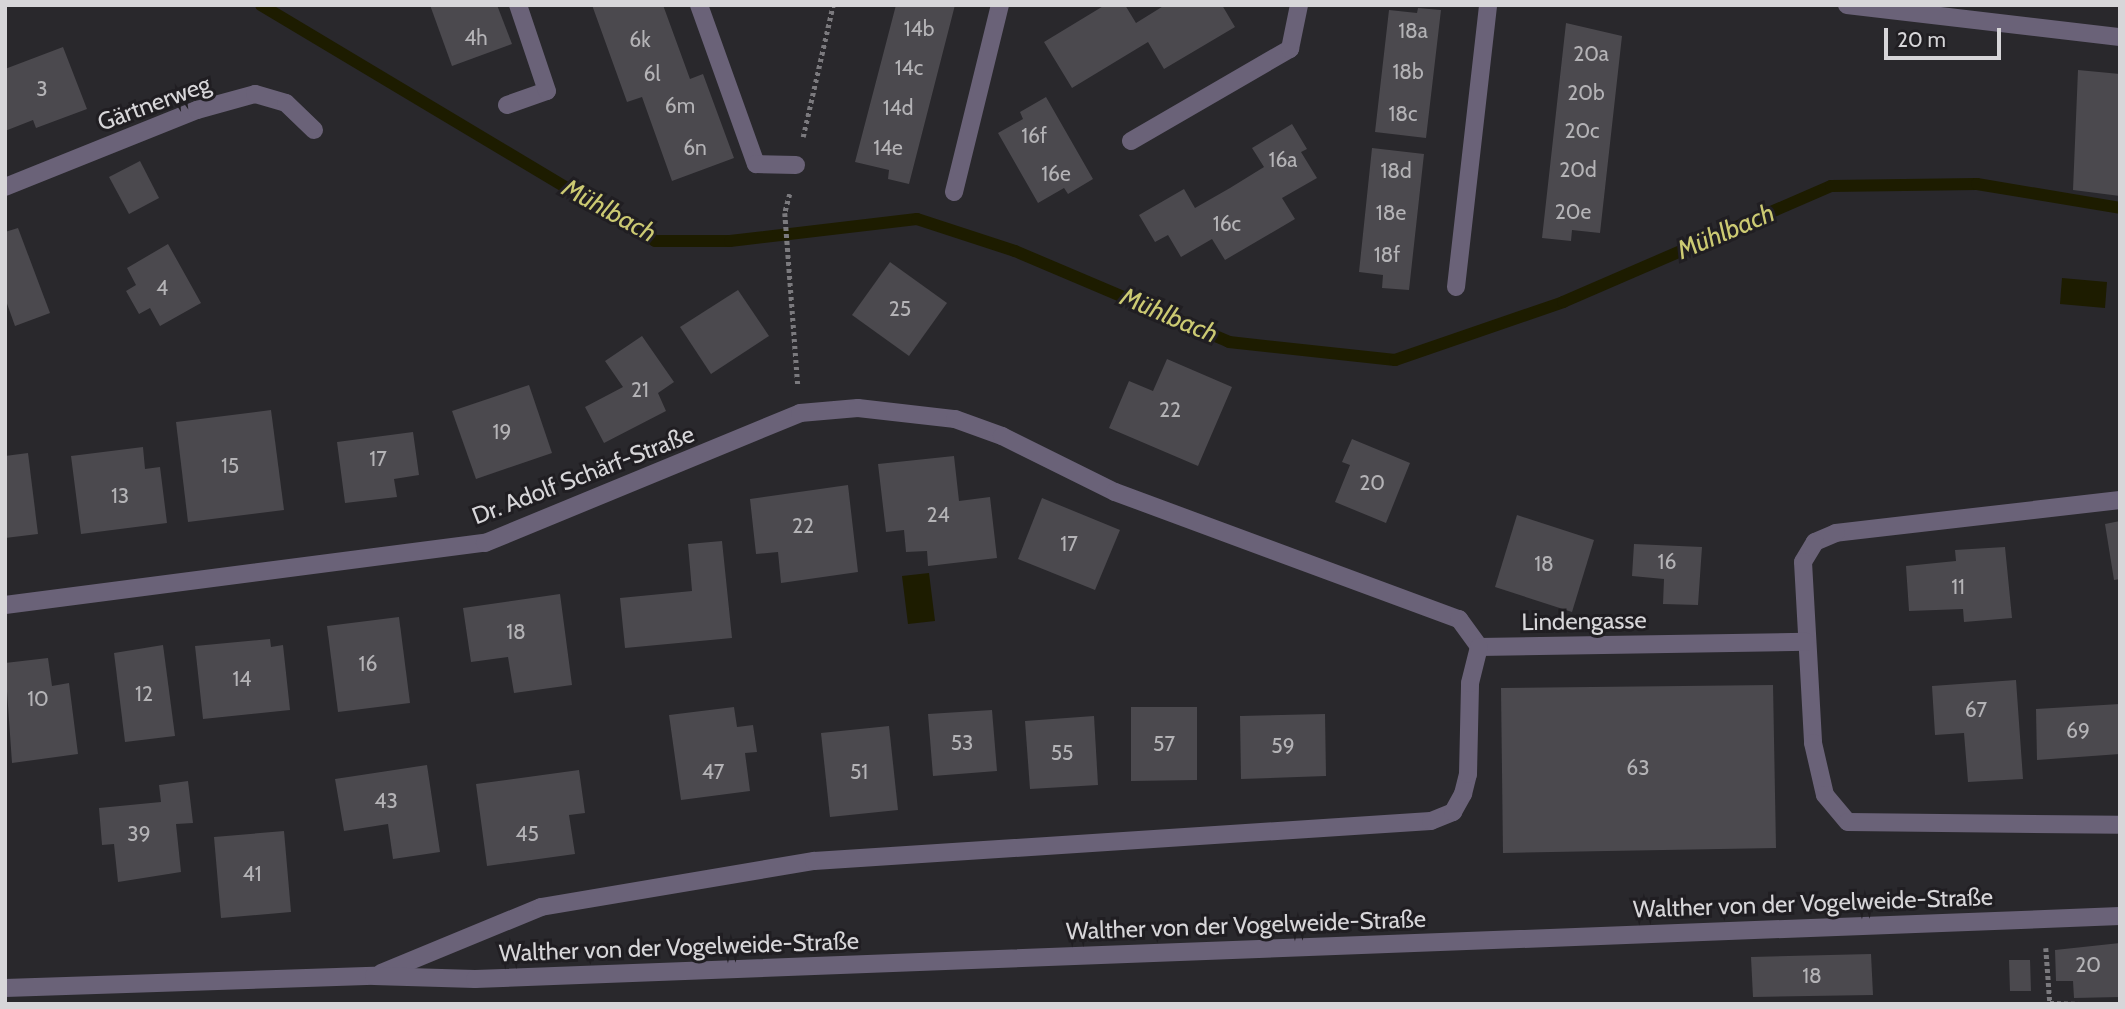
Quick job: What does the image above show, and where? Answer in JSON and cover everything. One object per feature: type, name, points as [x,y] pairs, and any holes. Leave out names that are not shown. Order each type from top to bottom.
[{"type":"street","points":[[507,106],[547,92],[518,5]]},
{"type":"street","points":[[699,5],[756,164],[796,165]]},
{"type":"street","points":[[954,192],[1000,5]]},
{"type":"street","points":[[1131,141],[1290,50],[1299,5]]},
{"type":"street","points":[[1456,287],[1488,5]]},
{"type":"street","points":[[1847,5],[2120,37]]},
{"type":"street","name":"Gärtnerweg","points":[[5,187],[197,110],[255,94],[286,103],[314,130]]},
{"type":"street","name":"Dr. Adolf Schärf-Straße","points":[[5,605],[485,543],[800,413],[858,408],[955,419],[1002,436],[1115,492],[1459,619],[1479,647]]},
{"type":"street","points":[[2120,500],[1823,536],[1803,562],[1812,743],[1825,795],[1848,822],[2120,825]]},
{"type":"street","name":"Lindengasse","points":[[1479,647],[1806,642]]},
{"type":"street","name":"Walther von der Vogelweide-Straße","points":[[374,976],[541,907],[814,861],[1431,821],[1453,812],[1463,794],[1468,774],[1470,683],[1479,647]]},
{"type":"street","name":"Walther von der Vogelweide-Straße","points":[[5,988],[374,976],[475,979],[2120,916]]},
{"type":"path","points":[[800,413],[785,213],[834,5]]},
{"type":"path","points":[[2044,919],[2050,1003],[2080,1004]]},
{"type":"shaded area","points":[[2062,278],[2107,282],[2105,308],[2060,304]]},
{"type":"shaded area","points":[[929,573],[935,621],[908,624],[902,576]]},
{"type":"building","points":[[430,5],[497,5],[512,44],[452,66]]},
{"type":"building","points":[[592,5],[663,5],[690,79],[703,74],[734,158],[672,181],[642,97],[627,102]]},
{"type":"building","points":[[896,5],[955,5],[909,184],[888,179],[889,170],[855,162]]},
{"type":"building","points":[[1105,5],[1125,5],[1136,23],[1165,5],[1222,5],[1235,27],[1164,69],[1148,42],[1072,88],[1044,42]]},
{"type":"building","points":[[1418,8],[1441,10],[1426,138],[1375,132],[1389,10],[1417,13]]},
{"type":"building","points":[[1566,23],[1622,36],[1600,233],[1572,230],[1571,241],[1542,238]]},
{"type":"building","points":[[63,47],[87,109],[36,128],[33,120],[5,131],[5,69]]},
{"type":"building","points":[[2078,70],[2120,74],[2120,196],[2073,190]]},
{"type":"building","points":[[1046,97],[1093,179],[1068,194],[1064,188],[1038,203],[998,133],[1023,119],[1020,112]]},
{"type":"building","points":[[1292,124],[1307,149],[1301,152],[1317,178],[1282,198],[1295,219],[1225,260],[1212,239],[1181,257],[1168,235],[1155,242],[1139,215],[1184,189],[1195,208],[1230,188],[1264,167],[1252,148]]},
{"type":"building","points":[[1372,148],[1424,154],[1409,290],[1382,288],[1383,275],[1359,272]]},
{"type":"building","points":[[140,161],[159,198],[129,214],[109,177]]},
{"type":"building","points":[[18,228],[50,313],[15,326],[5,298],[5,232]]},
{"type":"building","points":[[168,244],[201,303],[160,326],[150,308],[139,314],[126,291],[136,285],[127,268]]},
{"type":"building","points":[[890,262],[947,303],[909,356],[852,315]]},
{"type":"building","points":[[738,290],[769,336],[711,374],[680,327]]},
{"type":"building","points":[[642,336],[674,382],[658,393],[666,411],[604,443],[585,407],[623,387],[605,361]]},
{"type":"building","points":[[1167,359],[1232,387],[1198,466],[1109,428],[1129,381],[1153,391]]},
{"type":"building","points":[[529,385],[552,453],[476,479],[452,411]]},
{"type":"building","points":[[271,410],[284,510],[188,522],[176,422]]},
{"type":"building","points":[[413,432],[419,475],[394,479],[397,497],[345,503],[337,442]]},
{"type":"building","points":[[1352,439],[1410,463],[1386,523],[1335,502],[1350,465],[1342,462]]},
{"type":"building","points":[[143,447],[145,469],[160,467],[167,523],[81,534],[71,456]]},
{"type":"building","points":[[28,453],[38,534],[5,538],[5,456]]},
{"type":"building","points":[[954,456],[959,501],[990,497],[997,558],[928,566],[927,551],[906,552],[904,530],[886,532],[878,464]]},
{"type":"building","points":[[848,485],[858,572],[781,583],[778,552],[756,554],[750,499]]},
{"type":"building","points":[[1042,498],[1120,530],[1095,590],[1018,559]]},
{"type":"building","points":[[1517,515],[1594,540],[1572,612],[1495,587]]},
{"type":"building","points":[[2120,521],[2120,579],[2114,580],[2105,524]]},
{"type":"building","points":[[722,541],[732,638],[625,648],[620,598],[692,591],[688,544]]},
{"type":"building","points":[[1634,544],[1702,547],[1698,605],[1663,604],[1664,579],[1632,576]]},
{"type":"building","points":[[2005,547],[2012,618],[1964,622],[1963,609],[1909,611],[1906,566],[1956,561],[1955,550]]},
{"type":"building","points":[[560,594],[572,685],[514,693],[508,657],[471,662],[463,608]]},
{"type":"building","points":[[399,617],[410,703],[338,712],[327,626]]},
{"type":"building","points":[[270,639],[271,647],[283,645],[290,710],[203,719],[195,646]]},
{"type":"building","points":[[163,645],[175,736],[125,742],[114,653]]},
{"type":"building","points":[[48,658],[52,686],[69,683],[78,754],[12,763],[5,663]]},
{"type":"building","points":[[2016,680],[2023,779],[1968,782],[1964,733],[1935,735],[1932,686]]},
{"type":"building","points":[[1773,685],[1776,848],[1503,853],[1501,688]]},
{"type":"building","points":[[2120,704],[2120,754],[2037,760],[2036,709]]},
{"type":"building","points":[[734,707],[737,727],[753,725],[757,752],[745,753],[750,791],[681,800],[669,715]]},
{"type":"building","points":[[1131,707],[1197,707],[1197,780],[1131,781]]},
{"type":"building","points":[[992,710],[997,771],[933,776],[928,714]]},
{"type":"building","points":[[1325,714],[1326,776],[1241,779],[1240,716]]},
{"type":"building","points":[[1094,716],[1098,785],[1030,789],[1025,721]]},
{"type":"building","points":[[889,726],[898,810],[830,817],[821,733]]},
{"type":"building","points":[[427,765],[440,852],[393,859],[388,824],[344,831],[335,779]]},
{"type":"building","points":[[579,770],[585,813],[569,815],[575,854],[487,866],[476,784]]},
{"type":"building","points":[[188,781],[193,823],[176,824],[181,872],[118,882],[114,844],[102,845],[99,808],[161,802],[159,785]]},
{"type":"building","points":[[284,831],[291,912],[221,918],[214,837]]},
{"type":"building","points":[[2120,943],[2120,997],[2074,998],[2073,981],[2056,981],[2055,950]]},
{"type":"building","points":[[1871,954],[1873,995],[1753,997],[1751,957]]},
{"type":"building","points":[[2009,960],[2030,960],[2031,991],[2010,991]]},
{"type":"waterway","name":"Mühlbach","points":[[261,5],[655,241],[730,241],[917,219],[1015,251],[1229,342],[1395,360],[1563,302],[1831,186],[1977,184],[2120,208]]}]
